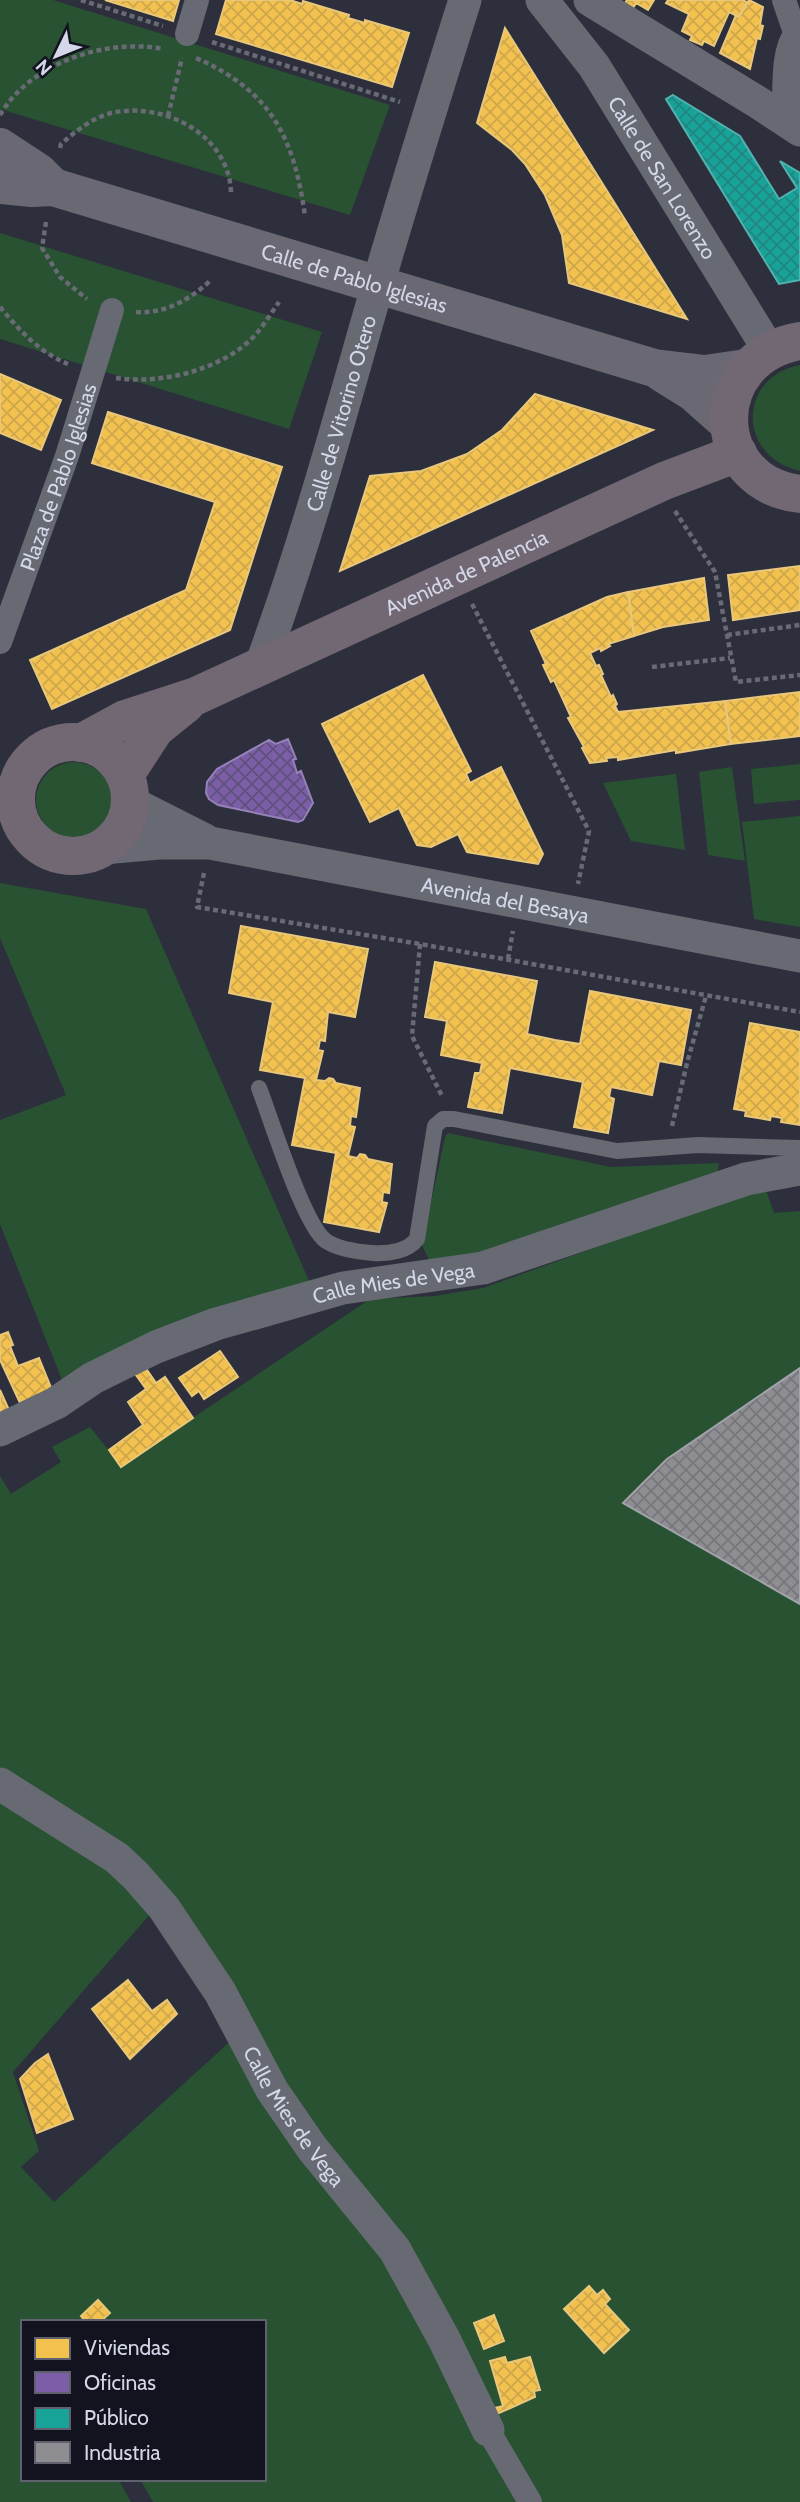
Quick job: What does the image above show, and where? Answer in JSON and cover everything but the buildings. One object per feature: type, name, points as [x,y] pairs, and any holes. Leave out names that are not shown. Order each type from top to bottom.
[{"type":"highway","points":[[772,353],[732,394],[733,439],[747,467],[773,487],[800,494]]},
{"type":"highway","name":"Avenida de Palencia","points":[[82,743],[125,719],[196,696],[664,481],[733,439]]},
{"type":"highway","name":"Avenida de Palencia","points":[[127,788],[155,729],[196,696]]},
{"type":"highway","points":[[82,743],[108,754],[127,788],[123,827],[103,848],[89,854],[61,855],[13,829],[21,775],[14,770],[52,745],[82,743]]},
{"type":"main road","name":"Calle de Pablo Iglesias","points":[[0,147],[38,172],[50,201]]},
{"type":"main road","name":"Calle de Pablo Iglesias","points":[[0,185],[32,188],[50,201],[379,284],[654,368],[705,374],[772,353]]},
{"type":"main road","name":"Calle de Pablo Iglesias","points":[[654,368],[694,393],[733,439]]},
{"type":"street","points":[[185,43],[197,0]]},
{"type":"street","name":"Calle de Vitorino Otero","points":[[261,665],[289,589],[321,487],[465,0]]},
{"type":"street","points":[[590,0],[794,126]]},
{"type":"street","points":[[784,0],[798,37],[790,60],[794,126]]},
{"type":"street","name":"Calle de San Lorenzo","points":[[551,3],[594,66],[772,353]]},
{"type":"street","name":"Plaza de Pablo Iglesias","points":[[0,642],[66,456],[112,310]]},
{"type":"street","name":"Avenida del Besaya","points":[[127,788],[210,843]]},
{"type":"street","name":"Avenida del Besaya","points":[[103,848],[159,843],[210,843],[800,956]]},
{"type":"street","name":"Calle Mies de Vega","points":[[0,1430],[57,1404],[93,1378],[156,1347],[216,1324],[343,1288],[483,1268],[746,1179],[800,1169]]},
{"type":"street","name":"Calle Mies de Vega","points":[[0,1784],[117,1858],[164,1908],[220,1992],[272,2090],[312,2148],[394,2250],[444,2339],[488,2430],[530,2502]]},
{"type":"lane","points":[[259,1088],[307,1217],[326,1241],[358,1252],[384,1254],[411,1247],[417,1239],[435,1126],[443,1119],[617,1151],[698,1145],[800,1148]]},
{"type":"lane","points":[[411,1247],[424,1278]]},
{"type":"path","points":[[80,0],[185,43],[431,112]]},
{"type":"path","points":[[169,116],[185,43]]},
{"type":"path","points":[[0,116],[6,105],[35,78],[69,58],[107,47],[185,43],[259,99],[285,135],[299,176],[305,216]]},
{"type":"path","points":[[61,144],[83,125],[111,113],[140,110],[169,116],[196,130],[218,152],[231,179],[231,192]]},
{"type":"path","points":[[42,248],[50,201]]},
{"type":"path","points":[[0,307],[23,335],[55,359],[91,374],[135,381],[178,377],[219,361],[255,335],[279,302]]},
{"type":"path","points":[[664,481],[673,508],[715,572],[736,682],[800,675]]},
{"type":"path","points":[[457,575],[589,831],[572,912]]},
{"type":"path","points":[[727,635],[800,625]]},
{"type":"path","points":[[652,667],[730,658]]},
{"type":"path","points":[[210,843],[197,907],[800,1012]]},
{"type":"path","points":[[420,944],[412,1036],[454,1119]]},
{"type":"path","points":[[667,1147],[706,996]]},
{"type":"green space","points":[[0,0],[53,0],[390,105],[350,215],[0,109]]},
{"type":"green space","points":[[0,233],[322,332],[289,429],[0,339]]},
{"type":"green space","points":[[800,365],[800,471],[779,463],[765,450],[756,434],[753,417],[756,400],[765,385],[779,372]]},
{"type":"green space","points":[[74,762],[89,765],[101,773],[109,785],[112,800],[109,815],[101,827],[89,835],[74,838],[59,835],[47,827],[39,815],[36,800],[39,785],[47,773],[59,765]]},
{"type":"green space","points":[[800,764],[800,800],[754,804],[751,769]]},
{"type":"green space","points":[[732,767],[745,861],[708,855],[699,772]]},
{"type":"green space","points":[[676,774],[685,850],[631,841],[603,783]]},
{"type":"green space","points":[[800,816],[800,927],[754,919],[742,822]]},
{"type":"green space","points":[[0,883],[146,909],[313,1290],[64,1385],[0,1224],[0,1120],[66,1095],[0,938]]},
{"type":"green space","points":[[448,1133],[611,1167],[719,1163],[716,1181],[487,1253],[431,1264],[422,1245]]},
{"type":"green space","points":[[766,1190],[774,1213],[800,1211],[800,1368],[667,1459],[623,1503],[800,1604],[800,2502],[539,2502],[311,2127],[216,1960],[0,1770],[0,1476],[11,1494],[61,1462],[52,1447],[90,1427],[121,1466],[370,1299],[435,1296],[483,1288],[722,1202]]},
{"type":"green space","points":[[0,1796],[157,1906],[13,2072],[39,2151],[21,2167],[54,2202],[236,2036],[384,2251],[524,2502],[153,2502],[141,2481],[266,2481],[266,2320],[21,2320],[21,2481],[119,2481],[131,2502],[0,2502]]}]
